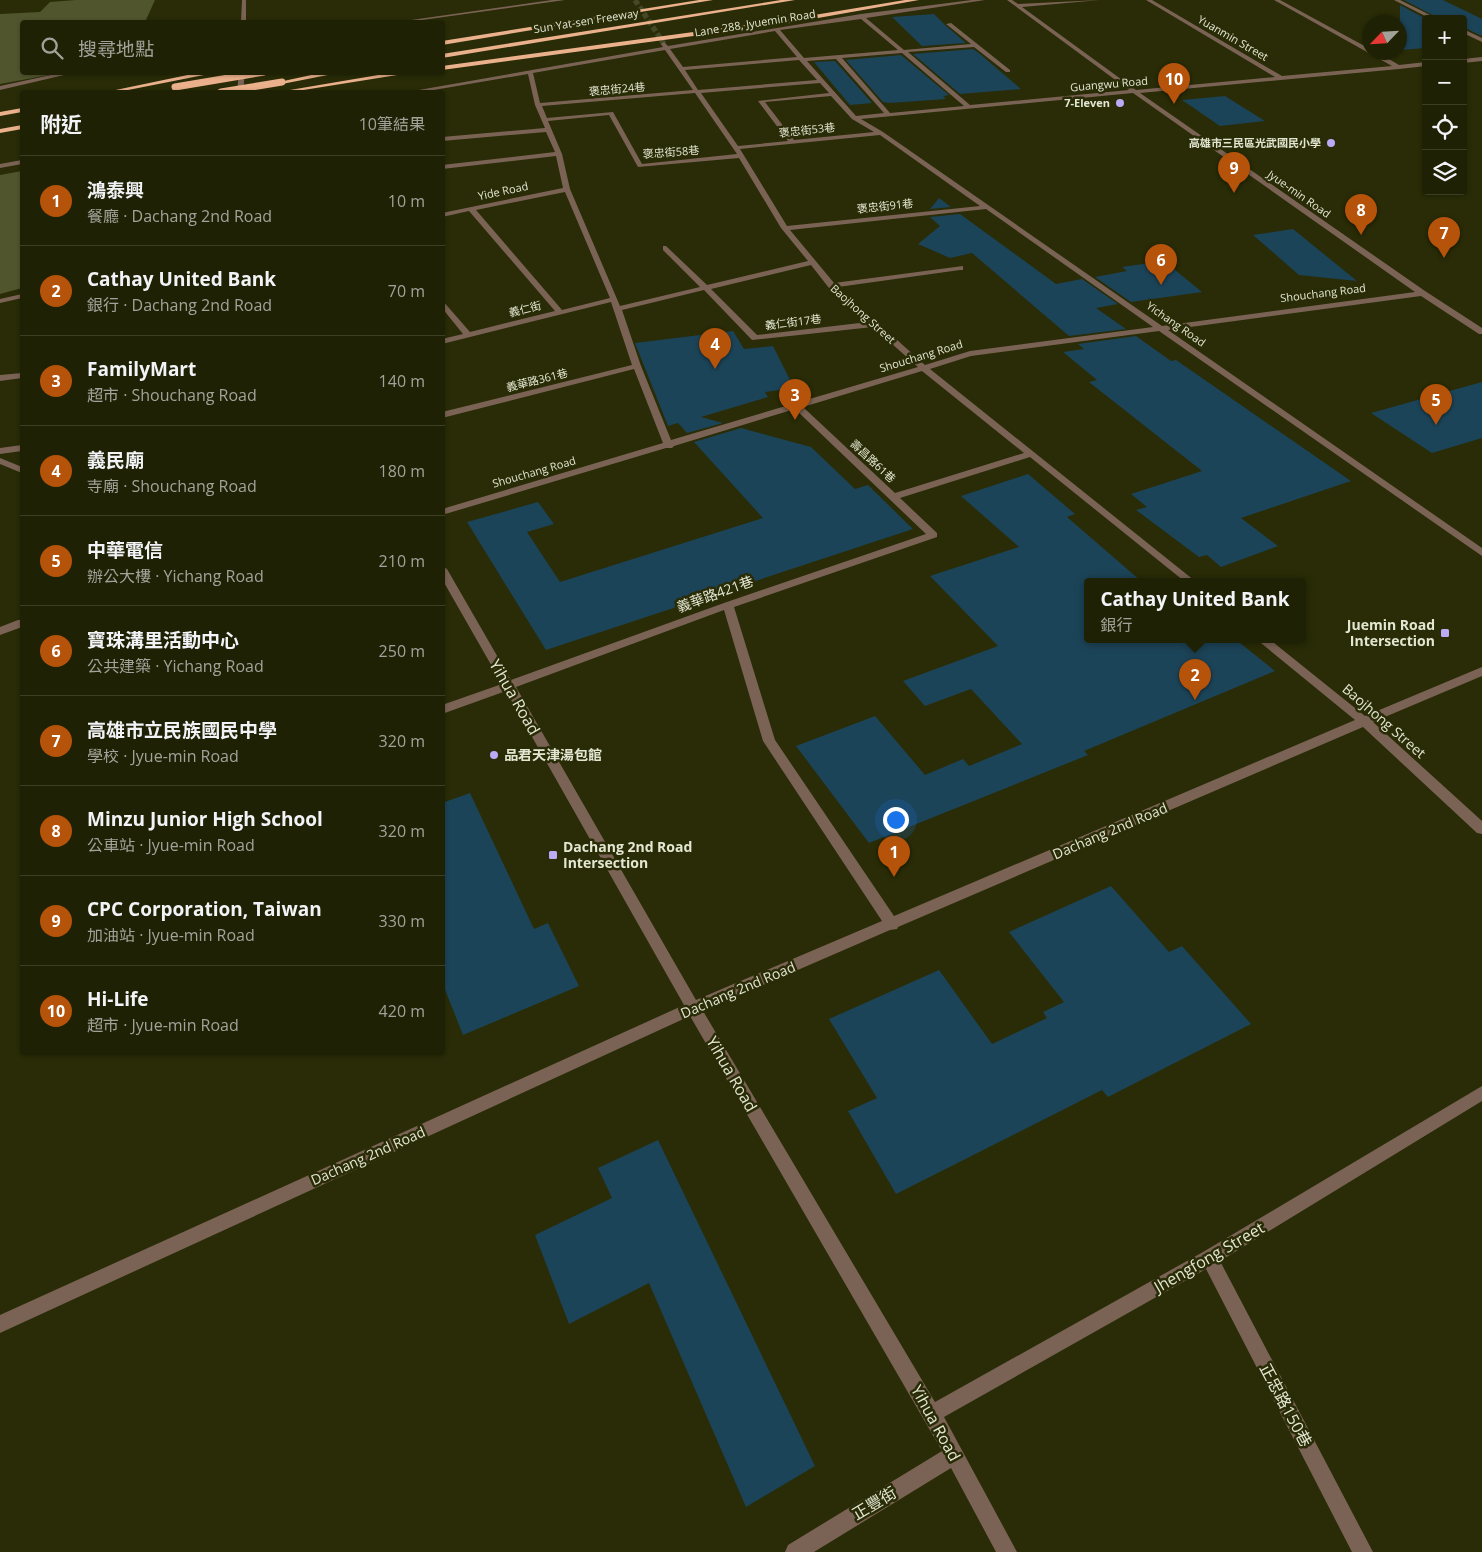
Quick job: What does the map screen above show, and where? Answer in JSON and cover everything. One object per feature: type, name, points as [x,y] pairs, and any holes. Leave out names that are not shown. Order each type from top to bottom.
[{"type":"highway","name":"Sun Yat-sen Freeway","points":[[445,43],[710,0]]},
{"type":"highway","name":"Sun Yat-sen Freeway","points":[[445,56],[792,0]]},
{"type":"highway","points":[[445,68],[790,21],[916,0]]},
{"type":"highway","points":[[626,42],[747,19]]},
{"type":"highway","points":[[120,90],[200,75]]},
{"type":"highway","points":[[154,90],[246,75]]},
{"type":"highway","points":[[233,90],[323,75]]},
{"type":"highway","points":[[295,90],[394,75]]},
{"type":"highway","points":[[0,115],[20,111]]},
{"type":"highway","points":[[0,132],[20,128]]},
{"type":"street","points":[[244,0],[244,20]]},
{"type":"street","points":[[499,0],[502,8]]},
{"type":"street","points":[[415,20],[563,0]]},
{"type":"street","name":"Lane 288, Jyuemin Road","points":[[425,90],[665,46],[861,16],[983,0]]},
{"type":"street","name":"Jyue-min Road","points":[[1009,0],[1135,92],[1422,293],[1482,332]]},
{"type":"street","points":[[1017,6],[1098,0]]},
{"type":"street","name":"Yuanmin Street","points":[[1148,0],[1282,78]]},
{"type":"street","points":[[1276,0],[1362,47]]},
{"type":"street","points":[[1396,0],[1428,15]]},
{"type":"street","points":[[861,16],[905,51],[969,107]]},
{"type":"street","points":[[949,24],[1008,71]]},
{"type":"street","name":"Yichang Road","points":[[776,29],[854,118],[880,132],[1482,553]]},
{"type":"street","points":[[1467,34],[1482,40]]},
{"type":"street","points":[[682,69],[975,45]]},
{"type":"street","name":"Baojhong Street","points":[[665,46],[736,148],[785,228],[832,286],[925,369],[1186,578]]},
{"type":"street","points":[[838,57],[889,115]]},
{"type":"street","points":[[1467,61],[1482,59]]},
{"type":"street","points":[[1386,60],[1399,67]]},
{"type":"street","name":"Guangwu Road","points":[[854,118],[1422,64]]},
{"type":"street","points":[[530,71],[543,120],[560,154],[567,189],[614,299],[637,366],[669,446]]},
{"type":"street","points":[[0,88],[61,75]]},
{"type":"street","points":[[240,90],[242,75]]},
{"type":"street","name":"褒忠街24巷","points":[[538,105],[820,81]]},
{"type":"street","points":[[792,142],[761,101],[832,94]]},
{"type":"street","name":"褒忠街58巷","points":[[543,120],[611,114],[640,166],[741,156]]},
{"type":"street","points":[[445,139],[548,130]]},
{"type":"street","name":"褒忠街53巷","points":[[736,148],[880,132]]},
{"type":"street","points":[[445,167],[560,154]]},
{"type":"street","points":[[0,166],[20,162]]},
{"type":"street","name":"Yide Road","points":[[445,214],[567,189]]},
{"type":"street","name":"褒忠街91巷","points":[[785,228],[988,207]]},
{"type":"street","points":[[471,209],[560,312]]},
{"type":"street","points":[[666,248],[706,288]]},
{"type":"street","points":[[617,309],[812,262]]},
{"type":"street","points":[[832,286],[960,268]]},
{"type":"street","name":"義仁街17巷","points":[[706,288],[755,338],[874,324]]},
{"type":"street","name":"Shouchang Road","points":[[445,511],[669,446],[796,405],[925,369],[970,354],[1422,293]]},
{"type":"street","points":[[0,300],[20,296]]},
{"type":"street","name":"義仁街","points":[[445,341],[614,299]]},
{"type":"street","points":[[445,306],[468,335]]},
{"type":"street","name":"義華路361巷","points":[[445,414],[637,366]]},
{"type":"street","points":[[0,378],[20,376]]},
{"type":"street","name":"壽昌路61巷","points":[[796,405],[933,535]]},
{"type":"street","points":[[0,451],[20,448]]},
{"type":"street","points":[[893,497],[1032,454]]},
{"type":"street","points":[[0,461],[20,469]]},
{"type":"street","name":"義華路421巷","points":[[445,709],[728,605],[933,535]]},
{"type":"street","name":"Yihua Road","points":[[445,574],[694,1008],[932,1414],[1007,1552]]},
{"type":"street","points":[[728,605],[768,741],[892,926]]},
{"type":"street","points":[[0,631],[20,624]]},
{"type":"street","name":"Baojhong Street","points":[[1267,643],[1365,722],[1482,829]]},
{"type":"street","name":"Dachang 2nd Road","points":[[0,1324],[694,1008],[892,926],[1482,671]]},
{"type":"street","name":"Jhengfong Street","points":[[932,1414],[1209,1258],[1482,1094]]},
{"type":"street","name":"正忠路150巷","points":[[1209,1258],[1363,1552]]},
{"type":"street","name":"正豐街","points":[[794,1552],[954,1455]]},
{"type":"green space","points":[[76,0],[155,0],[146,20],[20,20],[20,75],[49,75],[0,84],[0,14],[40,12],[50,2]]},
{"type":"green space","points":[[20,171],[20,289],[0,294],[0,175]]},
{"type":"building","points":[[1404,0],[1443,0],[1482,19],[1482,36],[1467,29],[1467,15],[1432,15]]},
{"type":"building","points":[[1400,5],[1422,17],[1422,48],[1407,49],[1407,15],[1400,15]]},
{"type":"building","points":[[934,14],[966,43],[922,46],[892,17]]},
{"type":"building","points":[[973,49],[1021,89],[960,94],[913,54]]},
{"type":"building","points":[[901,55],[949,95],[943,96],[946,99],[883,102],[846,60]]},
{"type":"building","points":[[835,61],[872,103],[850,105],[814,62]]},
{"type":"building","points":[[1225,96],[1265,121],[1220,126],[1182,100]]},
{"type":"building","points":[[939,198],[951,207],[930,209]]},
{"type":"building","points":[[960,214],[1056,284],[1082,279],[1118,304],[1096,308],[1126,329],[1069,336],[972,253],[950,258],[918,244],[940,226],[930,217]]},
{"type":"building","points":[[1293,229],[1357,281],[1299,275],[1253,235]]},
{"type":"building","points":[[1164,261],[1202,292],[1131,302],[1095,277],[1127,271],[1122,267]]},
{"type":"building","points":[[733,331],[744,349],[773,346],[794,388],[765,392],[768,397],[701,417],[723,423],[687,433],[678,423],[668,426],[635,343]]},
{"type":"building","points":[[1136,336],[1171,361],[1176,360],[1351,481],[1241,518],[1278,546],[1221,567],[1207,555],[1199,557],[1136,510],[1147,507],[1131,494],[1202,471],[1089,382],[1097,380],[1063,352],[1084,349],[1078,344]]},
{"type":"building","points":[[1482,382],[1482,438],[1432,453],[1371,413]]},
{"type":"building","points":[[741,428],[811,447],[855,489],[868,485],[913,529],[546,650],[467,522],[538,502],[554,524],[527,532],[560,582],[763,518],[694,442]]},
{"type":"building","points":[[1028,474],[1075,514],[1067,517],[1138,578],[1084,578],[1084,643],[1240,643],[1275,671],[1084,751],[1088,755],[869,843],[796,746],[875,716],[925,775],[963,759],[969,766],[1022,744],[971,689],[925,706],[903,681],[998,646],[930,576],[1019,547],[961,496]]},
{"type":"building","points":[[470,793],[534,929],[548,923],[579,986],[463,1035],[445,990],[445,802]]},
{"type":"building","points":[[1111,886],[1169,952],[1182,946],[1251,1024],[1108,1097],[1102,1090],[896,1194],[848,1111],[877,1098],[829,1019],[939,970],[992,1044],[1047,1018],[1043,1012],[1064,1002],[1009,932]]},
{"type":"building","points":[[658,1140],[815,1466],[746,1507],[649,1283],[569,1324],[535,1235],[612,1198],[598,1168]]},
{"type":"tunnel","points":[[635,0],[664,44]]},
{"type":"place","name":"7-Eleven","points":[[1120,103]]},
{"type":"place","name":"Hi-Life","points":[[1174,104]]},
{"type":"place","name":"高雄市三民區光武國民小學","points":[[1331,143]]},
{"type":"place","name":"CPC Corporation, Taiwan","points":[[1234,193]]},
{"type":"place","name":"Minzu Junior High School","points":[[1361,235]]},
{"type":"place","name":"高雄市立民族國民中學","points":[[1444,258]]},
{"type":"place","name":"寶珠溝里活動中心","points":[[1161,285]]},
{"type":"place","name":"義民廟","points":[[715,369]]},
{"type":"place","name":"FamilyMart","points":[[795,420]]},
{"type":"place","name":"中華電信","points":[[1436,425]]},
{"type":"place","name":"Juemin Road Intersection","points":[[1445,633]]},
{"type":"place","name":"Cathay United Bank","points":[[1195,700]]},
{"type":"place","name":"品君天津湯包館","points":[[494,755]]},
{"type":"place","name":"Dachang 2nd Road Intersection","points":[[553,855]]},
{"type":"place","name":"鴻泰興","points":[[894,877]]}]
